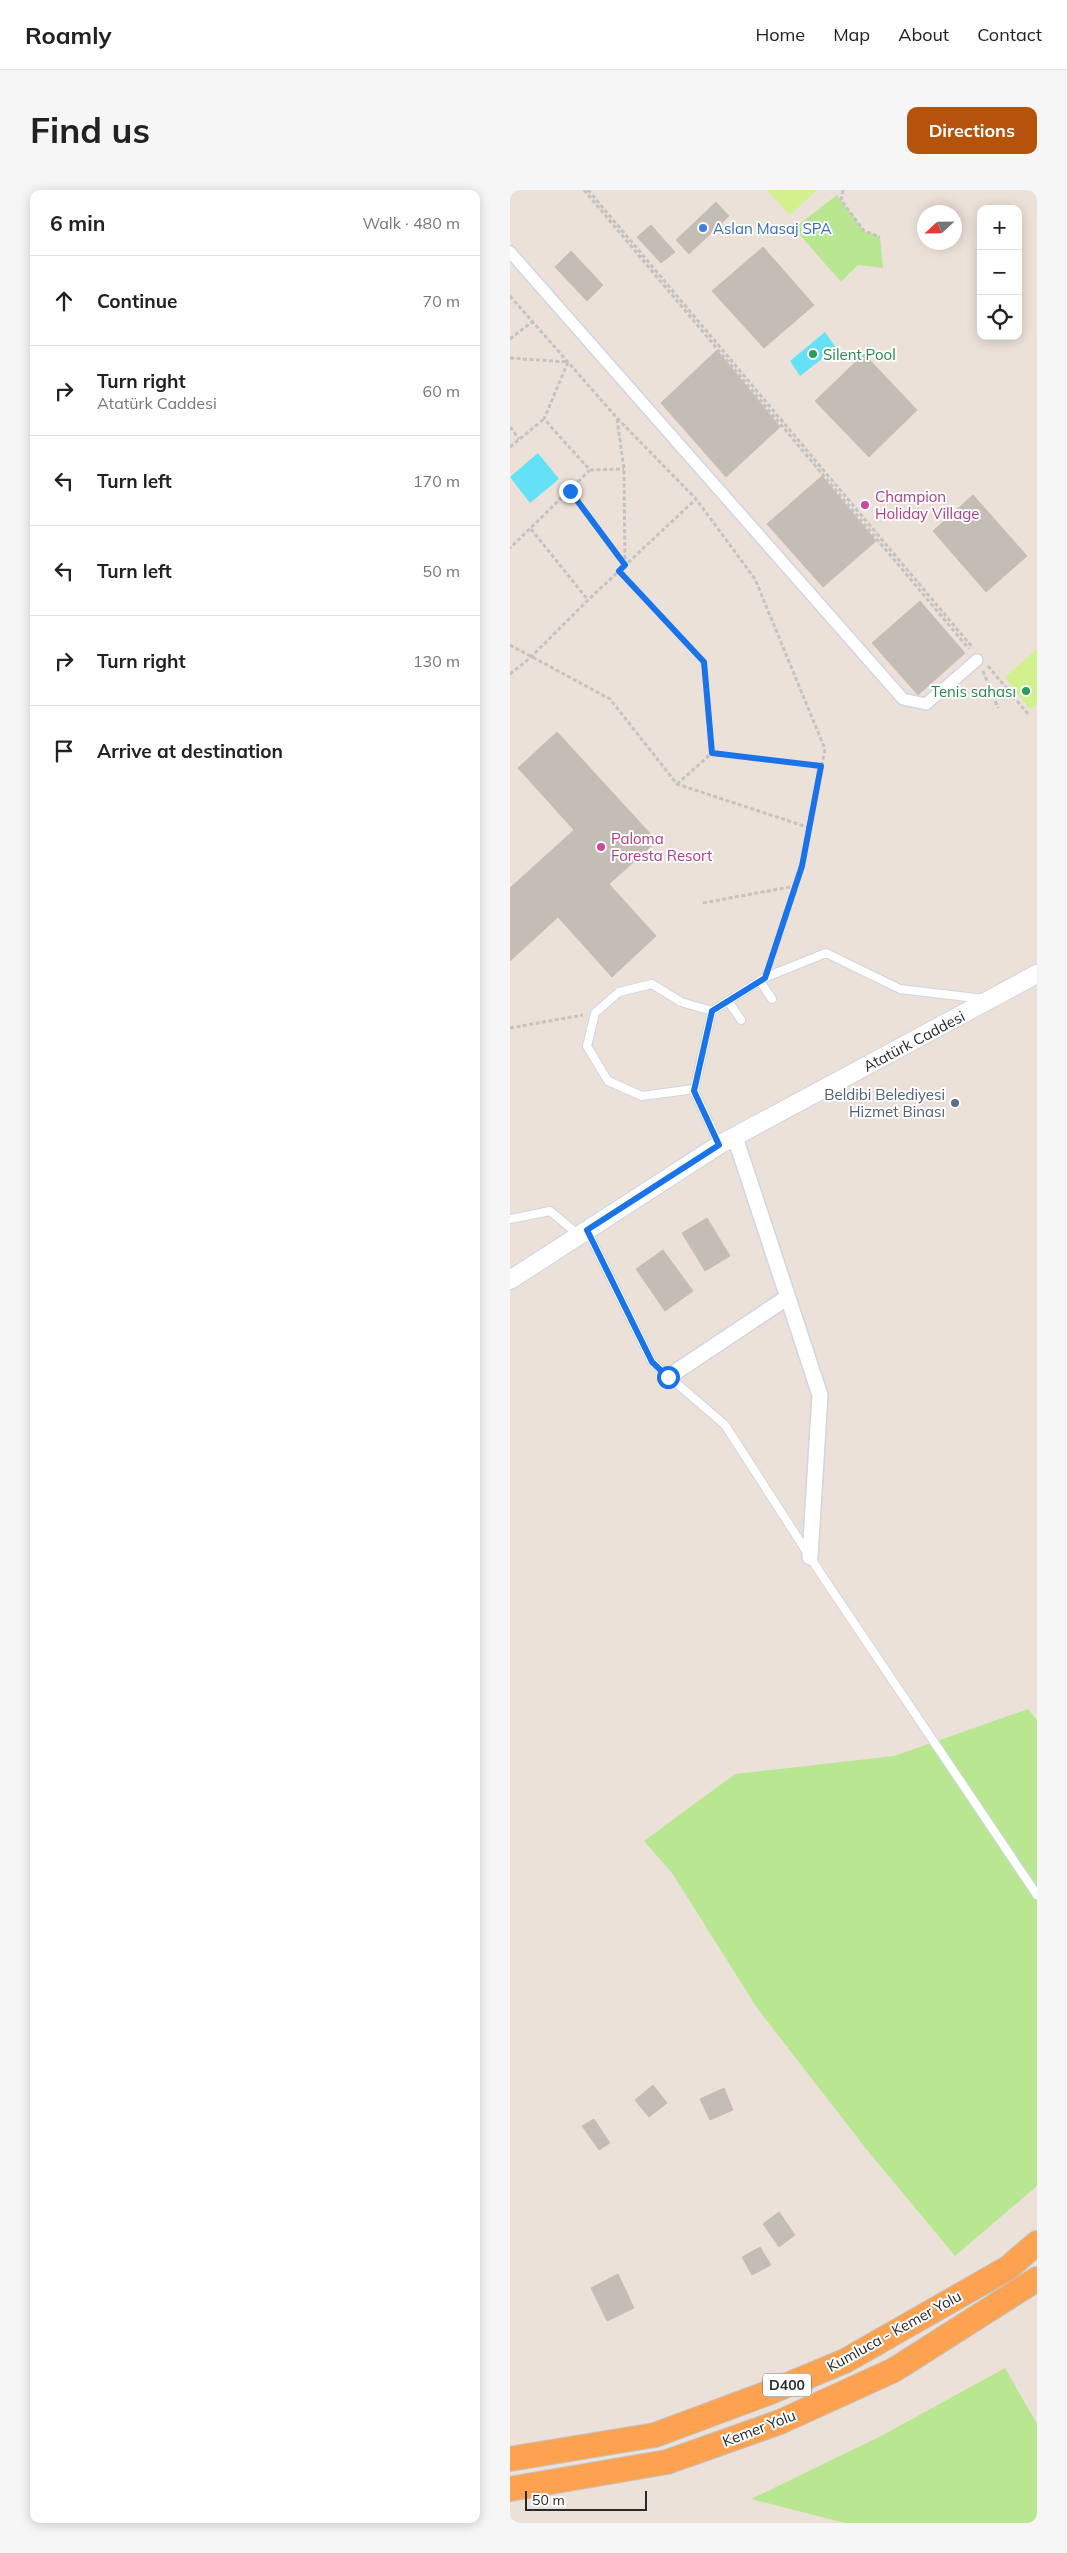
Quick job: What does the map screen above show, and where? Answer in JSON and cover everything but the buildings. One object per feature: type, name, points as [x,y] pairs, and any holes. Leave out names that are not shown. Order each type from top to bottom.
[{"type":"highway","name":"Kumluca - Kemer Yolu","points":[[510,2459],[655,2435],[768,2394],[845,2361],[1008,2268],[1037,2243]]},
{"type":"highway","name":"Kemer Yolu","points":[[510,2489],[667,2462],[780,2422],[894,2370],[1037,2279]]},
{"type":"street","points":[[510,252],[904,699],[926,704],[979,658]]},
{"type":"street","name":"Atatürk Caddesi","points":[[510,1280],[719,1145],[1037,974]]},
{"type":"street","points":[[735,1137],[820,1395],[810,1557]]},
{"type":"street","points":[[668,1377],[788,1297]]},
{"type":"lane","points":[[719,1145],[694,1089],[712,1011],[763,979],[826,953],[900,988],[991,1000]]},
{"type":"lane","points":[[763,979],[772,999]]},
{"type":"lane","points":[[694,1089],[642,1096],[608,1081],[588,1046],[596,1013],[619,992],[652,984],[681,1002],[712,1011]]},
{"type":"lane","points":[[728,1001],[741,1020]]},
{"type":"lane","points":[[510,1219],[550,1211],[583,1233],[652,1362],[725,1426],[810,1557],[1037,1895]]},
{"type":"path","points":[[584,190],[1028,714]]},
{"type":"path","points":[[588,190],[979,658],[998,708]]},
{"type":"path","points":[[843,190],[841,200],[864,231],[880,237]]},
{"type":"path","points":[[510,296],[534,321],[617,418],[696,499],[755,579],[825,749],[810,828],[795,886],[763,979]]},
{"type":"path","points":[[510,339],[534,321]]},
{"type":"path","points":[[510,358],[568,362]]},
{"type":"path","points":[[510,447],[544,419],[568,362]]},
{"type":"path","points":[[617,418],[624,470],[625,565]]},
{"type":"path","points":[[544,419],[590,470]]},
{"type":"path","points":[[510,427],[520,439]]},
{"type":"path","points":[[511,547],[590,470],[624,470]]},
{"type":"path","points":[[570,491],[625,565]]},
{"type":"path","points":[[510,674],[530,658],[588,600],[696,499]]},
{"type":"path","points":[[531,529],[588,600]]},
{"type":"path","points":[[619,571],[704,662],[712,753]]},
{"type":"path","points":[[510,645],[530,658],[610,699],[677,784],[810,828]]},
{"type":"path","points":[[677,784],[712,753],[821,766]]},
{"type":"path","points":[[703,904],[795,886]]},
{"type":"path","points":[[510,1028],[596,1013]]},
{"type":"green space","points":[[767,190],[817,190],[790,215]]},
{"type":"green space","points":[[837,195],[864,231],[880,237],[883,268],[858,265],[841,282],[794,228]]},
{"type":"green space","name":"Tenis sahası","points":[[1037,649],[1037,704],[1030,710],[1005,677]]},
{"type":"green space","points":[[1028,1709],[1037,1720],[1037,2186],[955,2256],[867,2150],[757,2008],[672,1873],[644,1841],[735,1774],[894,1756]]},
{"type":"green space","points":[[1005,2368],[1037,2424],[1037,2523],[845,2523],[751,2499],[881,2436]]},
{"type":"water","name":"Silent Pool","points":[[825,332],[836,348],[800,376],[790,361]]},
{"type":"water","points":[[538,453],[559,479],[530,503],[510,477]]},
{"type":"place","name":"Aslan Masaj SPA","points":[[703,228]]},
{"type":"place","name":"Silent Pool","points":[[813,354]]},
{"type":"place","name":"Champion Holiday Village","points":[[865,505]]},
{"type":"place","name":"Tenis sahası","points":[[1026,691]]},
{"type":"place","name":"Paloma Foresta Resort","points":[[601,847]]},
{"type":"place","name":"Beldibi Belediyesi Hizmet Binası","points":[[955,1103]]},
{"type":"route","points":[[570,491],[625,565],[619,571],[704,662],[712,753],[821,766],[802,866],[765,978],[712,1011],[694,1091],[719,1145],[587,1230],[652,1362],[668,1377]]}]
